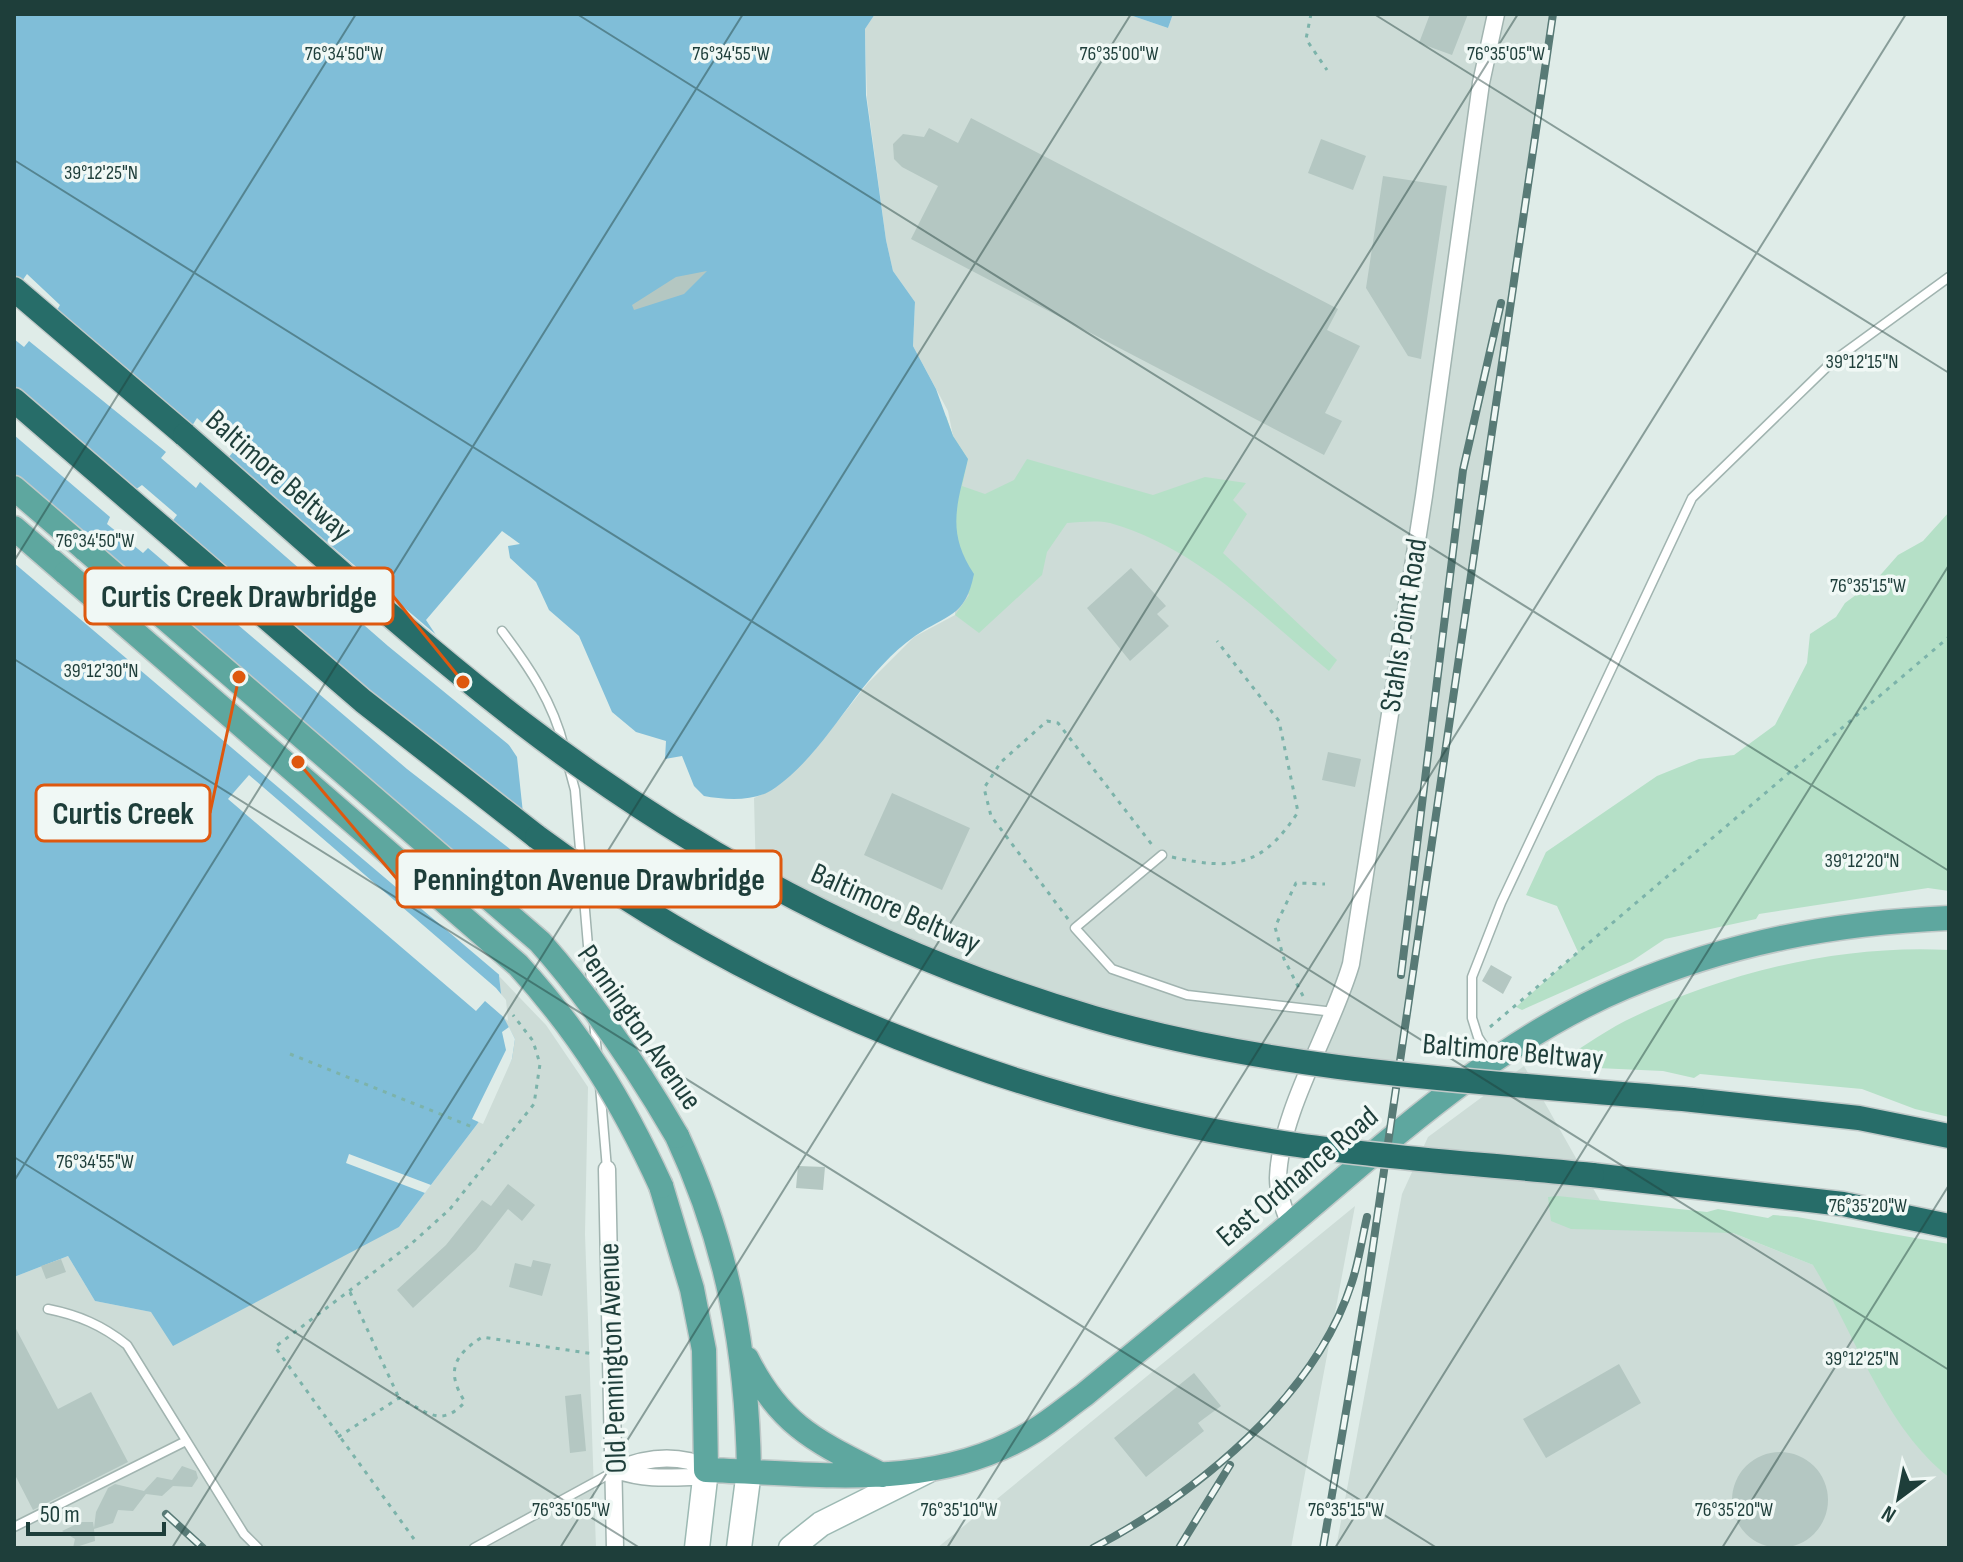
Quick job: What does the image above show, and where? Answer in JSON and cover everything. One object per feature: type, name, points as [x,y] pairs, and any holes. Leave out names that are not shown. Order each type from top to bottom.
[{"type":"highway","name":"Baltimore Beltway","points":[[14,289],[521,722],[630,801],[717,857],[905,952],[999,988],[1098,1019],[1313,1063],[1859,1118],[1949,1136]]},
{"type":"highway","points":[[14,400],[363,701],[477,792],[589,875],[684,933],[773,981],[874,1029],[975,1067],[1079,1099],[1166,1120],[1297,1145],[1843,1204],[1949,1226]]},
{"type":"main road","name":"Pennington Avenue","points":[[14,488],[540,942],[605,1021],[677,1136],[715,1223],[729,1277],[740,1345],[749,1471],[739,1548]]},
{"type":"main road","name":"Pennington Avenue","points":[[14,528],[518,965],[589,1051],[628,1114],[661,1186],[692,1289],[704,1350],[703,1469],[697,1548]]},
{"type":"main road","name":"East Ordnance Road","points":[[703,1469],[884,1477],[976,1457],[1033,1432],[1290,1225],[1407,1125],[1493,1061],[1558,1021],[1623,988],[1699,959],[1785,935],[1876,922],[1949,918]]},
{"type":"main road","points":[[740,1345],[765,1394],[781,1413],[830,1448],[884,1477]]},
{"type":"main road","points":[[791,1548],[821,1524],[931,1469]]},
{"type":"street","name":"Stahls Point Road","points":[[1290,1225],[1281,1199],[1281,1153],[1351,964],[1424,496],[1481,83],[1496,14]]},
{"type":"street","name":"Old Pennington Avenue","points":[[607,1169],[610,1353],[616,1470],[615,1548]]},
{"type":"street","name":"East Ordnance Road","points":[[616,1470],[639,1460],[669,1459],[693,1462],[703,1469]]},
{"type":"lane","points":[[1493,1061],[1478,1037],[1472,1018],[1472,977],[1501,903],[1692,498],[1832,362],[1949,277]]},
{"type":"lane","points":[[502,631],[527,665],[556,715],[575,790],[607,1169]]},
{"type":"lane","points":[[1162,855],[1075,928],[1112,969],[1187,995],[1335,1012]]},
{"type":"lane","points":[[48,1309],[77,1315],[109,1330],[127,1345],[244,1534],[258,1548]]},
{"type":"lane","points":[[14,1527],[186,1441]]},
{"type":"lane","points":[[474,1548],[616,1470]]},
{"type":"path","points":[[1311,14],[1306,39],[1327,70]]},
{"type":"path","points":[[1478,1037],[1949,637]]},
{"type":"path","points":[[1075,928],[991,816],[984,788],[1001,762],[1047,721],[1058,723],[1162,855],[1201,864],[1237,862],[1263,855],[1282,837],[1298,812],[1279,721],[1217,641]]},
{"type":"path","points":[[1312,1009],[1294,985],[1275,927],[1296,883],[1325,884]]},
{"type":"path","points":[[414,1539],[275,1347],[350,1292],[450,1209],[534,1104],[540,1064],[533,1041],[513,1015]]},
{"type":"path","points":[[290,1054],[475,1128]]},
{"type":"path","points":[[350,1292],[399,1398],[437,1418],[453,1415],[465,1402],[455,1386],[453,1372],[465,1348],[482,1337],[589,1354],[610,1353]]},
{"type":"path","points":[[338,1437],[399,1398]]},
{"type":"shaded area","points":[[875,14],[1127,14],[1168,28],[1173,14],[1553,14],[1400,1073],[1098,1019],[756,878],[754,798],[774,789],[813,752],[868,683],[914,637],[955,615],[955,513],[968,459],[953,436],[948,411],[913,346],[915,302],[893,271],[886,240],[867,98],[865,29]]},
{"type":"shaded area","points":[[499,976],[546,1025],[588,1087],[585,1234],[596,1548],[14,1548],[14,1277],[68,1256],[95,1301],[151,1312],[399,1227],[478,1123],[515,1039],[504,1019]]},
{"type":"shaded area","points":[[1524,1066],[1607,1213],[1710,1224],[1886,1294],[1949,1337],[1949,1548],[1336,1548],[1402,1194],[1428,1137]]},
{"type":"shaded area","points":[[1355,1206],[1291,1548],[937,1548]]},
{"type":"green space","points":[[946,416],[953,436],[968,459],[962,486],[985,494],[1014,480],[1027,459],[1153,495],[1205,477],[1246,483],[1233,500],[1247,514],[1223,553],[1337,660],[1329,671],[1227,585],[1199,566],[1141,534],[1100,522],[1067,523],[1047,552],[1042,575],[979,633],[955,615],[969,595],[875,431]]},
{"type":"green space","points":[[1949,512],[1949,891],[1928,888],[1759,914],[1756,919],[1665,939],[1632,961],[1522,1010],[1516,1007],[1578,952],[1557,906],[1526,895],[1546,852],[1657,776],[1699,759],[1734,755],[1775,725],[1807,663],[1810,634],[1836,617],[1845,603],[1876,580],[1898,555],[1923,541]]},
{"type":"green space","points":[[1908,949],[1949,950],[1949,1117],[1915,1109],[1862,1089],[1700,1074],[1694,1078],[1663,1071],[1553,1066],[1625,1021],[1742,976],[1824,957]]},
{"type":"green space","points":[[1548,1197],[1707,1212],[1718,1209],[1768,1218],[1773,1215],[1797,1217],[1949,1244],[1949,1477],[1926,1457],[1889,1406],[1813,1265],[1733,1233],[1571,1229],[1551,1221]]},
{"type":"water","points":[[14,14],[875,14],[865,29],[866,95],[886,240],[893,271],[915,302],[913,346],[936,389],[953,436],[968,459],[956,518],[960,545],[974,574],[960,607],[895,652],[795,772],[767,793],[750,798],[704,796],[694,786],[682,756],[665,759],[666,741],[636,732],[612,712],[579,636],[549,610],[536,582],[510,558],[508,546],[520,544],[502,531],[426,620],[517,757],[529,869],[499,976],[504,1018],[515,1039],[512,1059],[478,1123],[399,1227],[173,1346],[151,1312],[95,1301],[68,1256],[14,1277]]},
{"type":"water","points":[[1127,14],[1173,14],[1168,28]]},
{"type":"pier","points":[[14,274],[22,281],[27,274],[60,305],[57,310],[192,426],[197,418],[234,451],[228,458],[447,644],[519,753],[388,646],[200,482],[196,488],[161,458],[166,452],[29,341],[24,347],[14,339]]},
{"type":"pier","points":[[14,389],[135,490],[142,485],[177,515],[171,523],[364,690],[528,820],[533,867],[407,769],[148,548],[143,553],[107,524],[110,517],[14,435]]},
{"type":"pier","points":[[14,474],[521,912],[503,978],[14,563]]},
{"type":"pier","points":[[249,775],[496,988],[506,1000],[508,1021],[485,1001],[476,1011],[228,799]]},
{"type":"pier","points":[[509,1027],[515,1039],[512,1059],[483,1124],[472,1119],[506,1050],[502,1032]]},
{"type":"pier","points":[[349,1154],[431,1185],[425,1193],[346,1163]]},
{"type":"building","points":[[1430,14],[1468,14],[1452,55],[1419,43]]},
{"type":"building","points":[[971,118],[1338,309],[1327,330],[1360,346],[1325,413],[1342,421],[1324,455],[911,239],[938,186],[902,167],[894,159],[893,144],[903,134],[924,137],[929,128],[958,143]]},
{"type":"building","points":[[1321,139],[1366,156],[1353,190],[1308,173]]},
{"type":"building","points":[[1383,176],[1447,186],[1421,359],[1408,356],[1366,288]]},
{"type":"building","points":[[707,271],[684,294],[634,310],[632,305],[676,277]]},
{"type":"building","points":[[1131,568],[1166,606],[1157,614],[1169,626],[1130,661],[1087,608]]},
{"type":"building","points":[[1328,752],[1361,759],[1355,787],[1322,780]]},
{"type":"building","points":[[892,793],[970,828],[942,890],[864,855]]},
{"type":"building","points":[[1491,965],[1512,977],[1503,994],[1482,981]]},
{"type":"building","points":[[798,1166],[825,1167],[823,1190],[796,1188]]},
{"type":"building","points":[[508,1184],[535,1205],[522,1221],[508,1209],[476,1250],[413,1308],[397,1290],[446,1245],[482,1200],[491,1206]]},
{"type":"building","points":[[61,1259],[66,1272],[46,1279],[41,1266]]},
{"type":"building","points":[[533,1260],[551,1264],[542,1296],[509,1287],[515,1263],[531,1267]]},
{"type":"building","points":[[14,1325],[58,1409],[91,1392],[128,1462],[33,1510],[14,1473]]},
{"type":"building","points":[[1619,1364],[1641,1403],[1546,1458],[1523,1419]]},
{"type":"building","points":[[1194,1373],[1221,1406],[1198,1423],[1204,1431],[1146,1477],[1114,1438]]},
{"type":"building","points":[[581,1394],[586,1451],[570,1453],[565,1396]]},
{"type":"building","points":[[1780,1452],[1798,1456],[1814,1466],[1824,1482],[1828,1500],[1824,1518],[1814,1534],[1798,1544],[1780,1548],[1762,1544],[1746,1534],[1736,1518],[1732,1500],[1736,1482],[1746,1466],[1762,1456]]},
{"type":"building","points":[[182,1466],[196,1471],[198,1478],[192,1487],[173,1486],[162,1496],[146,1494],[133,1511],[118,1510],[113,1523],[94,1529],[95,1541],[73,1548],[75,1539],[62,1531],[81,1522],[93,1522],[94,1528],[96,1512],[108,1488],[115,1484],[144,1491],[157,1477],[172,1480]]},
{"type":"railway","points":[[1323,1548],[1367,1287],[1553,14]]},
{"type":"railway","points":[[1401,975],[1463,470],[1501,303]]},
{"type":"railway","points":[[1093,1548],[1172,1500],[1210,1471],[1281,1403],[1310,1365],[1334,1325],[1352,1282],[1367,1217]]},
{"type":"railway","points":[[1179,1548],[1230,1465]]},
{"type":"railway","points":[[166,1514],[203,1548]]},
{"type":"place","name":"Curtis Creek","points":[[239,677]]},
{"type":"place","name":"Curtis Creek Drawbridge","points":[[463,682]]},
{"type":"place","name":"Pennington Avenue Drawbridge","points":[[298,762]]}]
